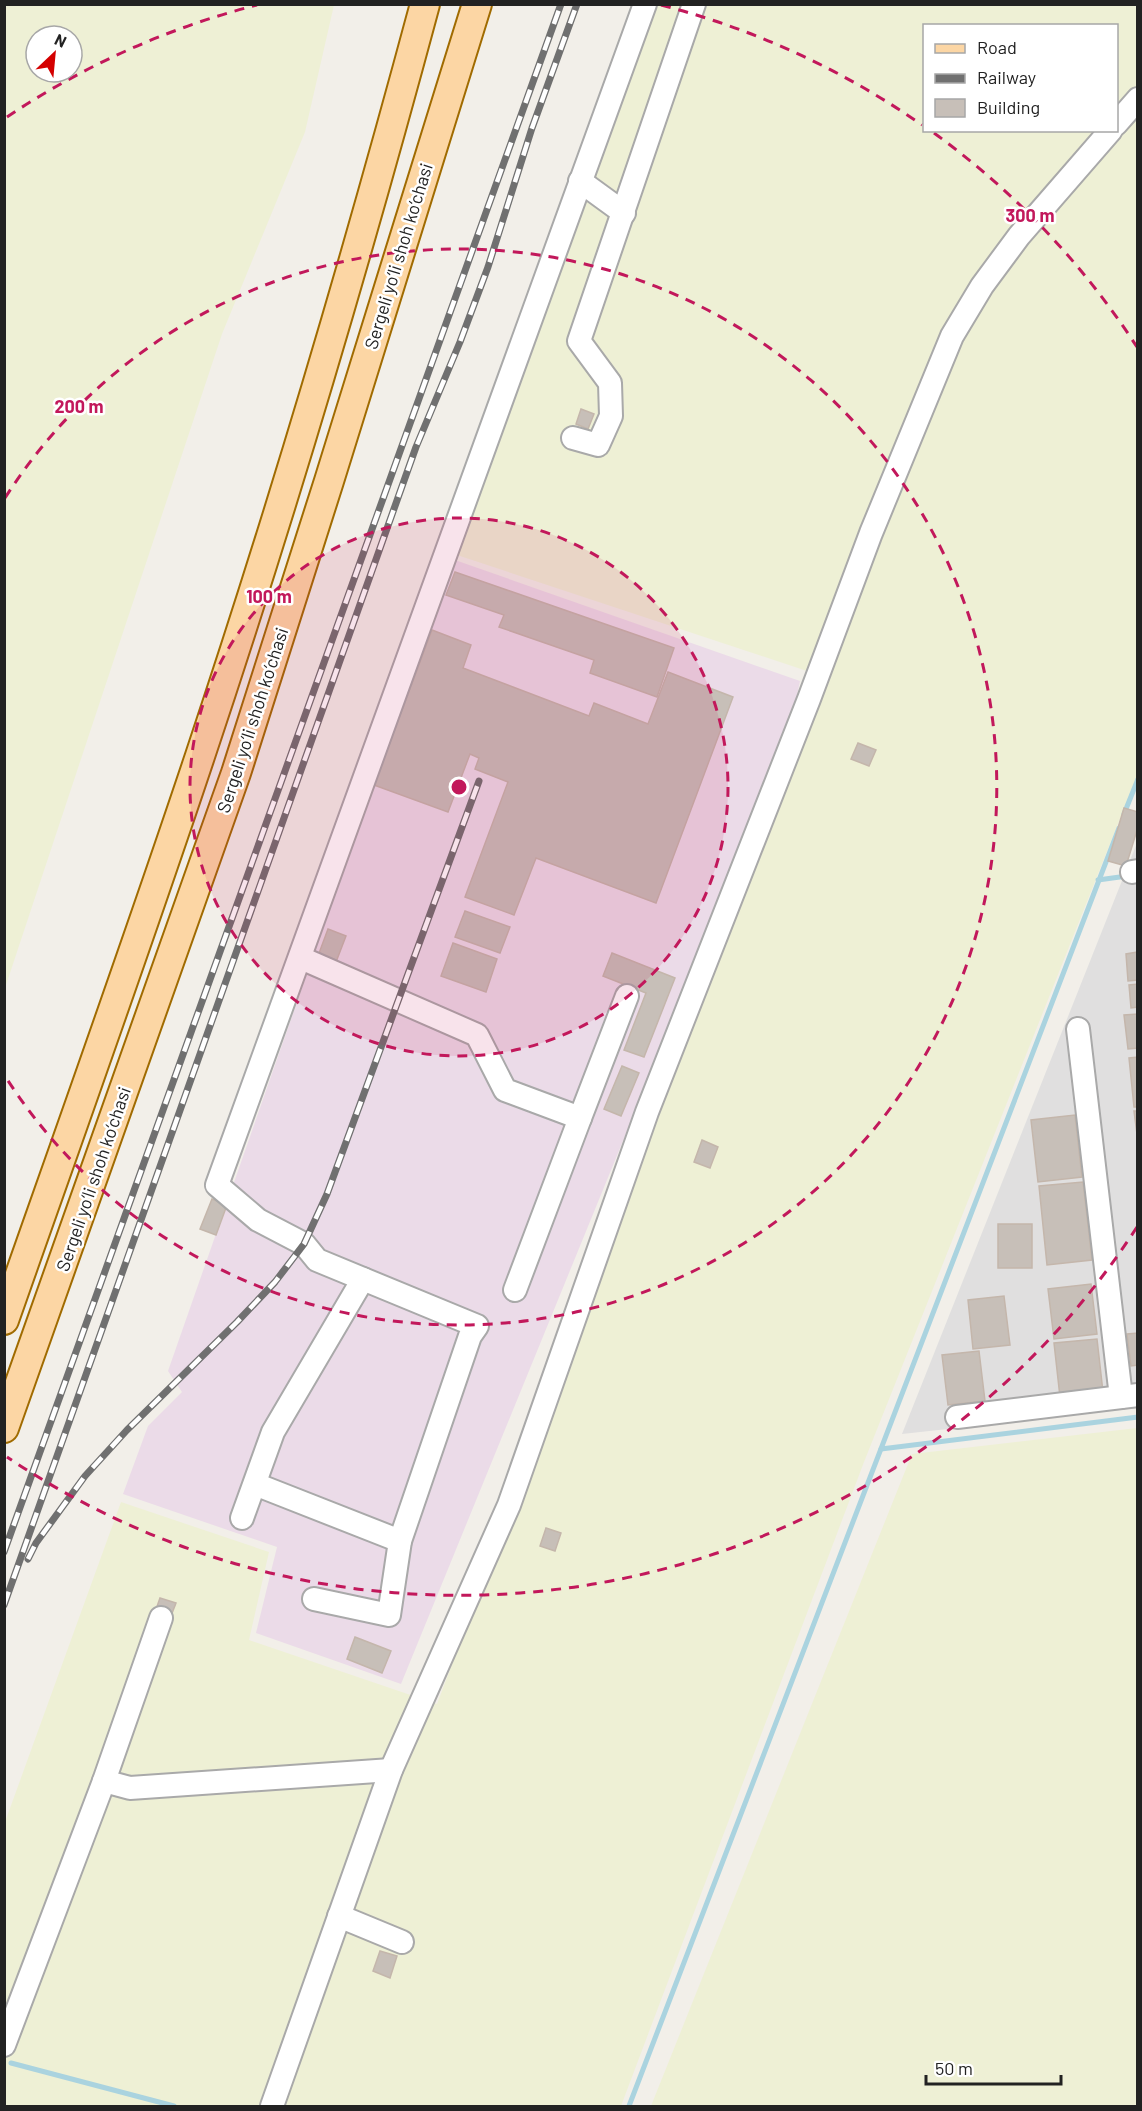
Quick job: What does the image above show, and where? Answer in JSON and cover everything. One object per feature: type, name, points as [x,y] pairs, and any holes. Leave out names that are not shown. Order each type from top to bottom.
[{"type":"main road","name":"Sergeli yo‘li shoh ko‘chasi","points":[[4,1320],[200,755],[275,523],[376,185],[425,4]]},
{"type":"main road","name":"Sergeli yo‘li shoh ko‘chasi","points":[[4,1428],[236,773],[477,4]]},
{"type":"street","points":[[314,1599],[389,1616],[400,1542],[470,1336],[477,1326],[317,1260],[304,1244],[258,1220],[217,1185],[645,4]]},
{"type":"street","points":[[573,438],[598,445],[611,416],[610,383],[579,341],[694,4]]},
{"type":"street","points":[[1118,122],[1137,99]]},
{"type":"street","points":[[272,2106],[391,1770],[509,1505],[647,1112],[809,699],[871,532],[952,336],[982,286],[1019,236],[1109,132]]},
{"type":"street","points":[[580,181],[624,213]]},
{"type":"street","points":[[301,958],[477,1035],[505,1090],[580,1118]]},
{"type":"street","points":[[515,1290],[627,996]]},
{"type":"street","points":[[957,1417],[1129,1396],[1078,1029]]},
{"type":"street","points":[[242,1518],[273,1432],[363,1279]]},
{"type":"street","points":[[255,1484],[400,1542]]},
{"type":"street","points":[[4,2045],[104,1781],[161,1618]]},
{"type":"street","points":[[104,1781],[130,1788],[391,1770]]},
{"type":"street","points":[[339,1916],[402,1942]]},
{"type":"shaded area","points":[[452,559],[800,681],[789,733],[777,764],[401,1684],[256,1633],[277,1547],[123,1494],[148,1426],[182,1392],[168,1371]]},
{"type":"shaded area","points":[[1137,843],[1137,1408],[902,1434]]},
{"type":"green space","points":[[5,4],[334,5],[305,132],[222,334],[5,988]]},
{"type":"green space","points":[[657,5],[1137,5],[1137,776],[864,1462],[621,2106],[5,2106],[5,1822],[121,1502],[269,1552],[249,1640],[437,1704],[815,703],[807,671],[457,555]]},
{"type":"green space","points":[[1137,1428],[1137,2106],[651,2106],[912,1454]]},
{"type":"building","points":[[581,409],[594,414],[588,429],[576,424]]},
{"type":"building","points":[[455,572],[674,648],[657,697],[590,673],[594,660],[499,627],[504,615],[446,595]]},
{"type":"building","points":[[432,630],[471,645],[463,668],[589,716],[594,703],[648,724],[668,672],[733,697],[656,903],[536,858],[514,915],[465,897],[508,782],[475,769],[479,758],[470,754],[448,812],[374,785]]},
{"type":"building","points":[[858,743],[876,750],[869,766],[851,759]]},
{"type":"building","points":[[1124,808],[1138,812],[1138,827],[1126,866],[1108,861]]},
{"type":"building","points":[[465,911],[510,927],[500,953],[455,937]]},
{"type":"building","points":[[328,929],[346,936],[336,962],[318,956]]},
{"type":"building","points":[[453,943],[497,959],[486,992],[441,976]]},
{"type":"building","points":[[1138,952],[1138,980],[1128,981],[1126,954]]},
{"type":"building","points":[[612,953],[675,978],[644,1057],[624,1050],[646,993],[603,976]]},
{"type":"building","points":[[1138,984],[1138,1007],[1131,1008],[1129,985]]},
{"type":"building","points":[[1138,1014],[1138,1048],[1128,1049],[1124,1015]]},
{"type":"building","points":[[1138,1057],[1138,1107],[1134,1107],[1129,1058]]},
{"type":"building","points":[[622,1066],[639,1073],[621,1116],[604,1109]]},
{"type":"building","points":[[1134,1111],[1138,1111],[1138,1142]]},
{"type":"building","points":[[1075,1115],[1082,1177],[1038,1182],[1031,1120]]},
{"type":"building","points":[[702,1140],[718,1147],[710,1168],[694,1162]]},
{"type":"building","points":[[1083,1182],[1092,1260],[1047,1265],[1039,1186]]},
{"type":"building","points":[[212,1199],[227,1205],[216,1235],[200,1229]]},
{"type":"building","points":[[998,1224],[1032,1224],[1032,1268],[998,1268]]},
{"type":"building","points":[[1091,1284],[1097,1334],[1054,1339],[1048,1289]]},
{"type":"building","points":[[1004,1296],[1010,1345],[973,1349],[968,1300]]},
{"type":"building","points":[[1138,1333],[1138,1365],[1131,1366],[1127,1334]]},
{"type":"building","points":[[1097,1339],[1103,1392],[1060,1397],[1054,1343]]},
{"type":"building","points":[[979,1351],[985,1401],[948,1405],[942,1355]]},
{"type":"building","points":[[546,1528],[561,1533],[555,1551],[540,1546]]},
{"type":"building","points":[[160,1598],[176,1603],[169,1621],[154,1615]]},
{"type":"building","points":[[355,1637],[391,1651],[382,1673],[347,1659]]},
{"type":"building","points":[[380,1951],[397,1956],[390,1978],[373,1971]]},
{"type":"waterway","points":[[1124,814],[1138,779]]},
{"type":"waterway","points":[[629,2106],[1119,828]]},
{"type":"waterway","points":[[1098,880],[1127,876]]},
{"type":"waterway","points":[[881,1449],[1138,1417]]},
{"type":"waterway","points":[[11,2063],[174,2106]]},
{"type":"railway","points":[[4,1552],[561,4]]},
{"type":"railway","points":[[4,1605],[416,447],[460,342],[488,267],[532,128],[577,4]]},
{"type":"railway","points":[[28,1559],[36,1543],[85,1476],[127,1430],[275,1282],[304,1244],[327,1194],[479,781]]}]
